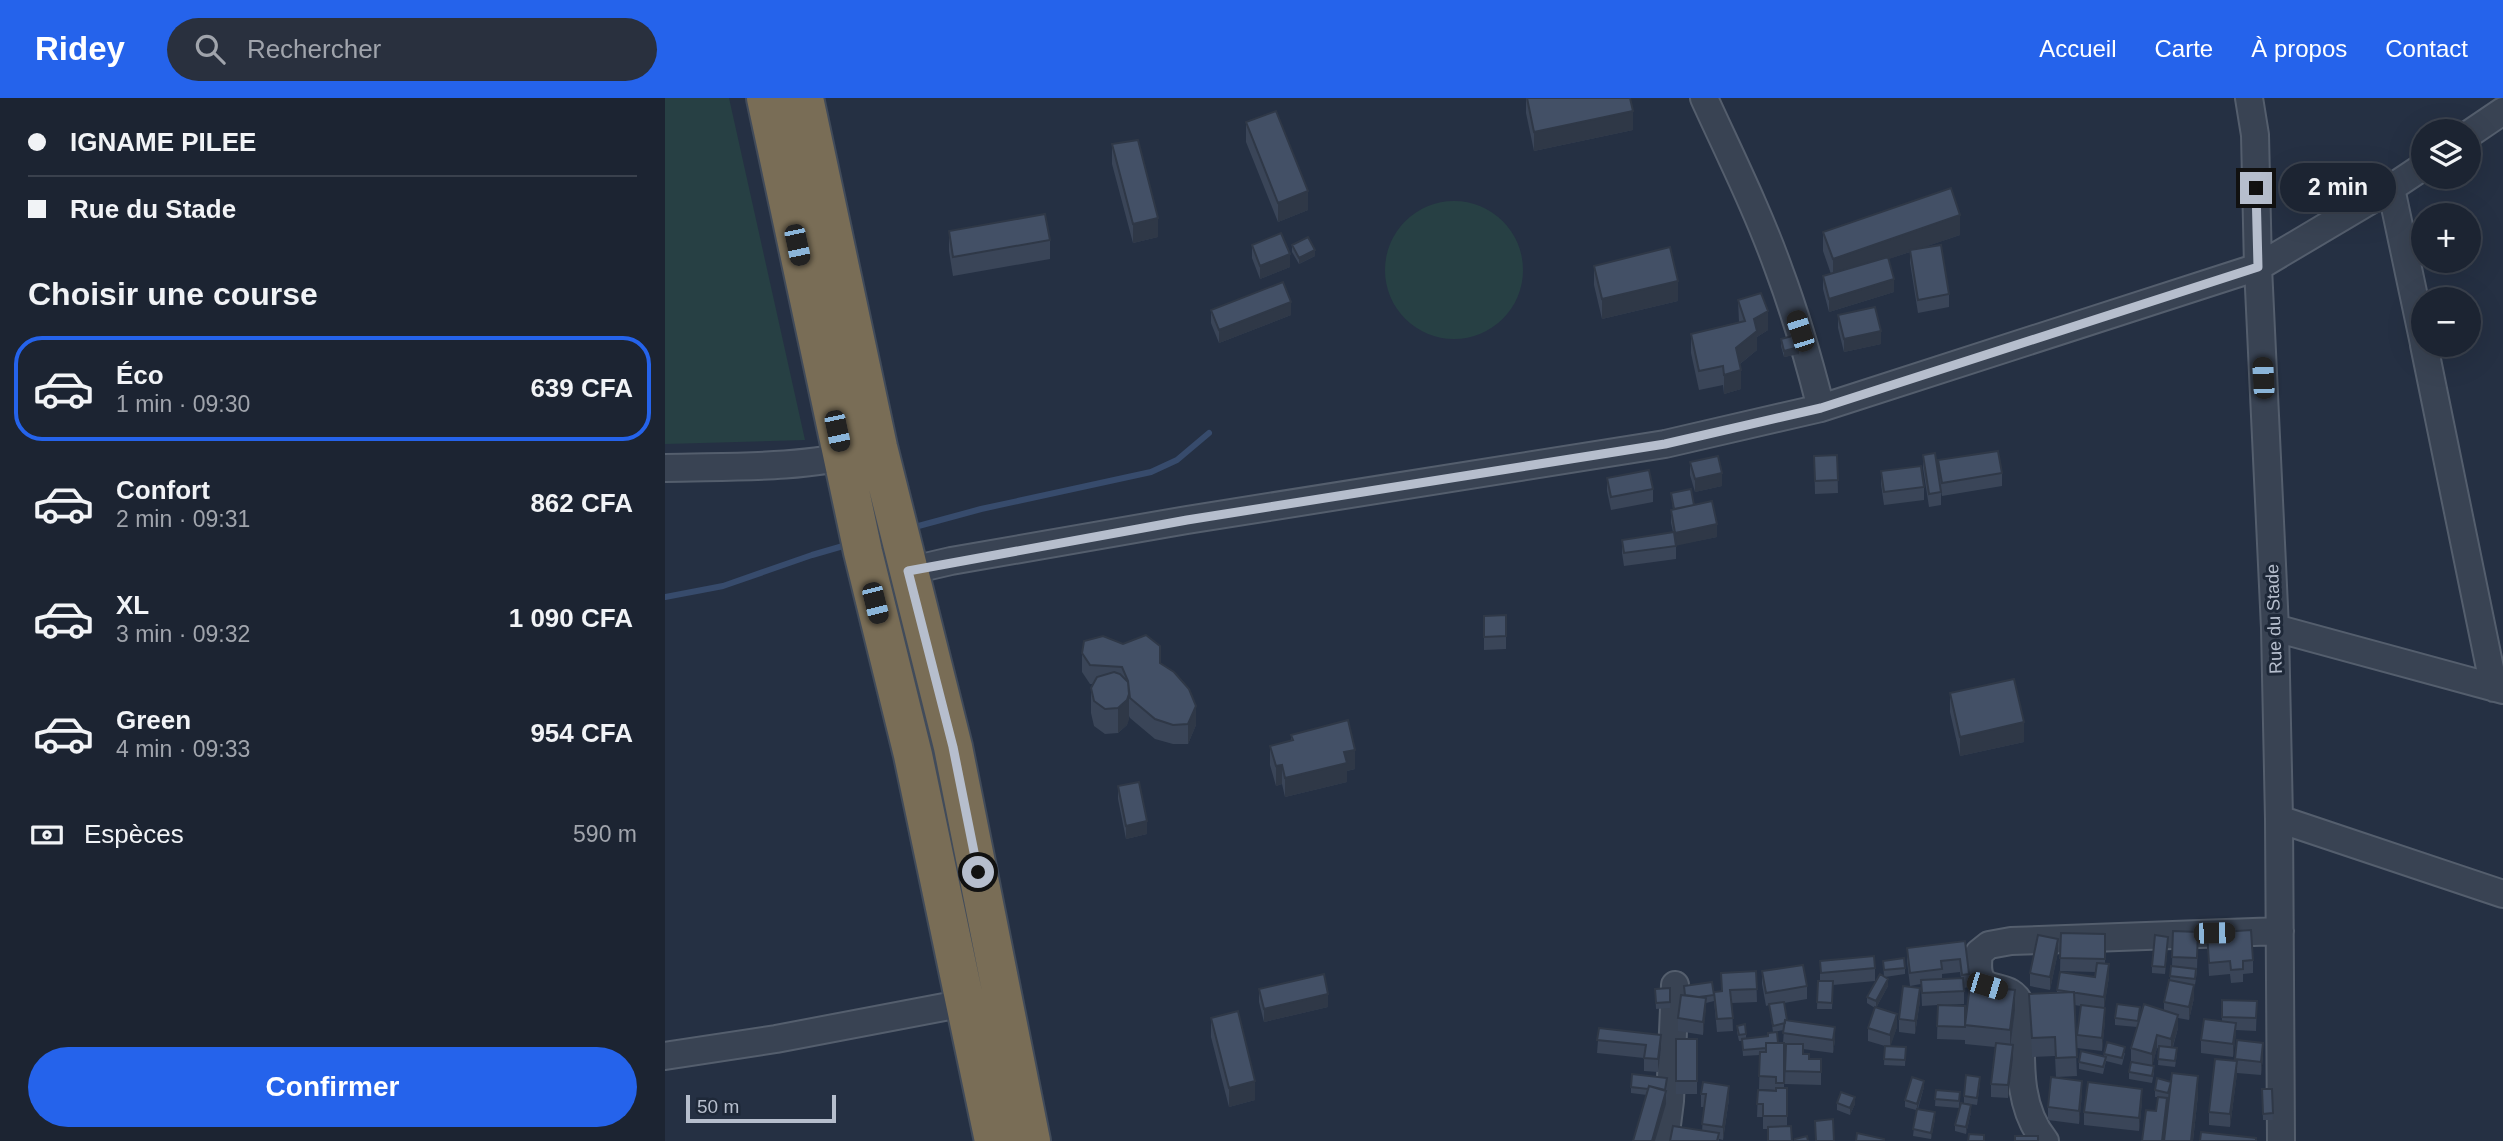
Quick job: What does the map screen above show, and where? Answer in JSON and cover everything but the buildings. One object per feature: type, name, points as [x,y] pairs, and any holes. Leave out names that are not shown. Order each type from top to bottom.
[{"type":"highway","points":[[766,98],[861,452],[903,545],[953,747],[1031,1141]]},
{"type":"highway","points":[[804,98],[861,452],[860,539],[913,755],[994,1141]]},
{"type":"highway","points":[[913,755],[953,747]]},
{"type":"street","points":[[1704,98],[1779,268],[1821,408]]},
{"type":"street","name":"Rue du Stade","points":[[2249,98],[2255,135],[2274,628],[2279,819],[2281,1141]]},
{"type":"street","points":[[2481,126],[2503,111]]},
{"type":"street","points":[[903,545],[1187,520],[1665,444],[1821,408],[2258,267],[2411,175]]},
{"type":"street","points":[[2391,188],[2412,287]]},
{"type":"street","points":[[2274,628],[2498,689],[2427,357]]},
{"type":"street","points":[[665,468],[773,464],[861,452]]},
{"type":"street","points":[[2279,819],[2503,894]]},
{"type":"street","points":[[2045,1141],[2028,1113],[2021,1080],[2021,1006],[2018,997],[1987,986],[1980,979],[1976,971],[1979,953],[1989,946],[2011,941],[2280,931]]},
{"type":"street","points":[[1665,1141],[1675,985]]},
{"type":"street","points":[[665,1056],[776,1039],[1003,997]]},
{"type":"green space","points":[[665,98],[729,98],[805,440],[665,444]]},
{"type":"green space","points":[[1454,201],[1481,206],[1503,221],[1518,243],[1523,270],[1518,297],[1503,319],[1481,334],[1454,339],[1427,334],[1405,319],[1390,297],[1385,270],[1390,243],[1405,221],[1427,206]]},
{"type":"waterway","points":[[911,528],[981,509],[1151,472],[1177,460],[1209,433]]},
{"type":"waterway","points":[[665,597],[723,586],[850,544]]},
{"type":"route","points":[[978,872],[953,747],[908,571],[951,561],[1187,520],[1665,444],[1821,408],[2258,267],[2256,188]]}]
